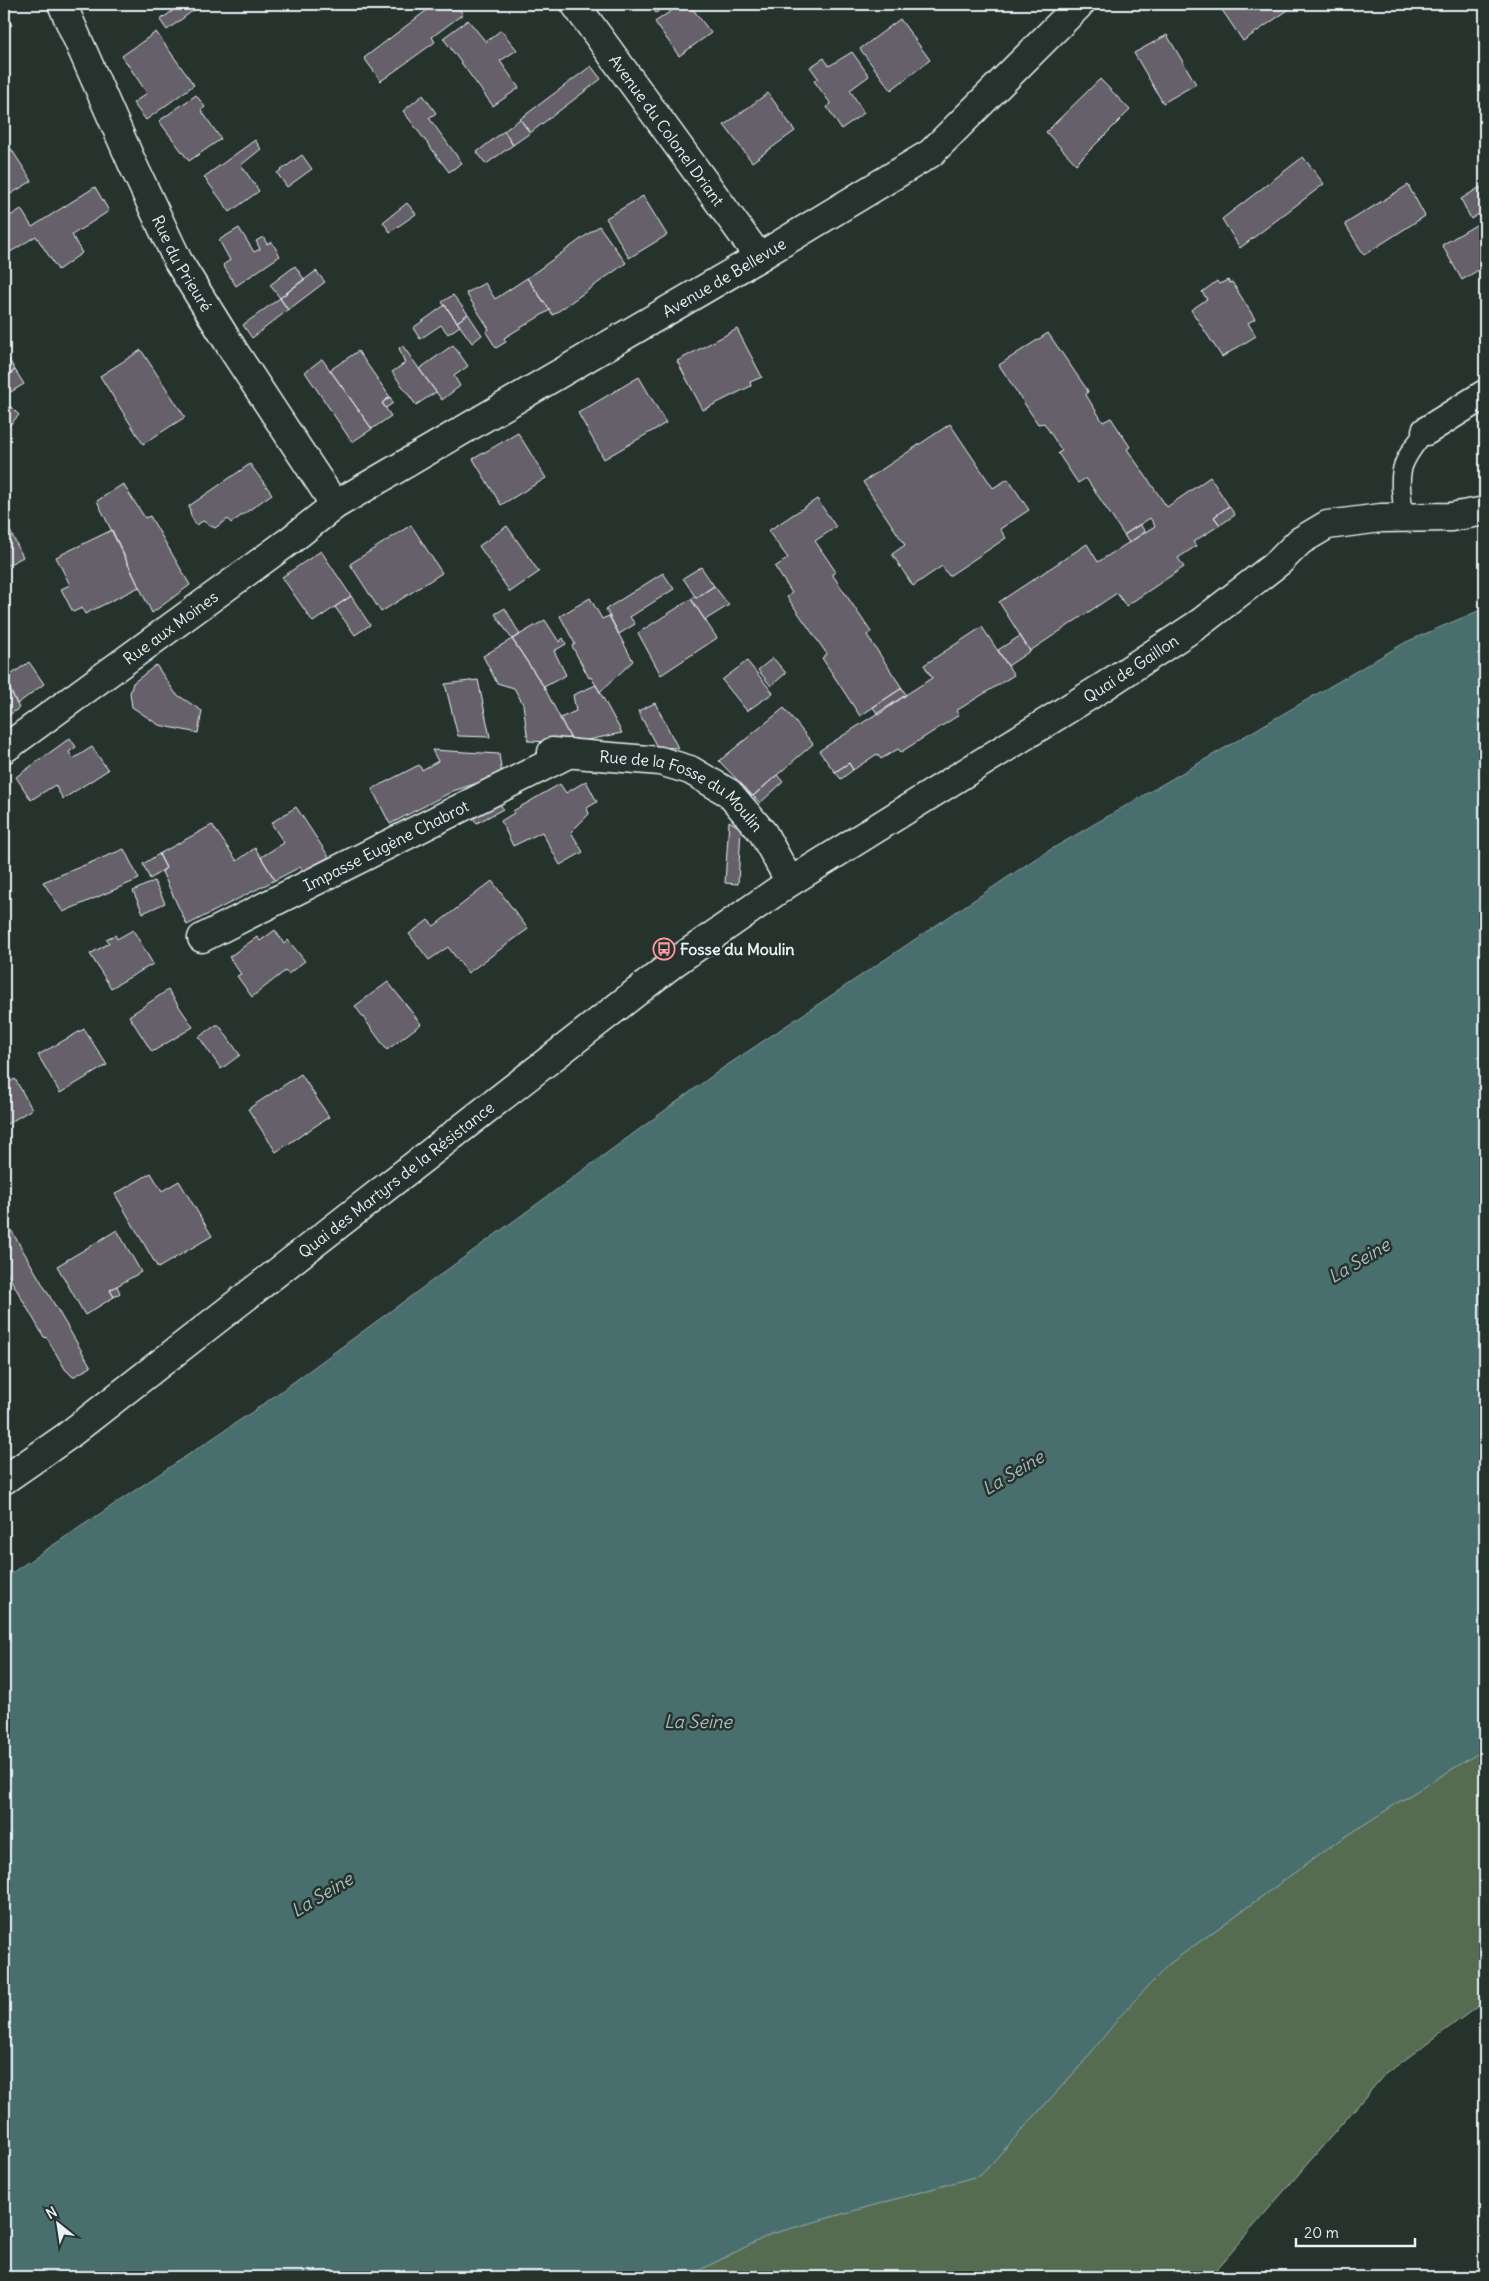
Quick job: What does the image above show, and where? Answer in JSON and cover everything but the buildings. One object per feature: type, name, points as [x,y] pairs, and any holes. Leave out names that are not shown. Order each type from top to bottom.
[{"type":"street","name":"Rue du Prieuré","points":[[62,4],[132,165],[178,261],[235,353],[323,483],[335,505]]},
{"type":"street","name":"Avenue du Colonel Driant","points":[[575,4],[760,257]]},
{"type":"street","name":"Avenue de Bellevue","points":[[335,505],[760,257],[931,153],[1080,4]]},
{"type":"street","points":[[1426,431],[1485,394]]},
{"type":"street","name":"Rue aux Moines","points":[[4,749],[292,539],[335,505]]},
{"type":"street","name":"Quai de Gaillon","points":[[790,882],[1103,687],[1200,623],[1279,562],[1300,541],[1327,525],[1381,518],[1451,517],[1485,511]]},
{"type":"street","name":"Rue de la Fosse du Moulin","points":[[537,751],[660,761],[690,770],[729,793],[763,833],[790,882]]},
{"type":"street","name":"Impasse Eugène Chabrot","points":[[202,938],[570,753]]},
{"type":"street","name":"Quai des Martyrs de la Résistance","points":[[4,1480],[66,1438],[675,962],[790,882]]},
{"type":"lane","points":[[1404,518],[1400,476],[1408,454],[1426,431]]},
{"type":"green space","points":[[1485,1749],[1485,2001],[1384,2075],[1210,2277],[686,2277],[771,2234],[981,2175],[1081,2065],[1121,2014],[1169,1964],[1331,1846]]},
{"type":"water","name":"La Seine","points":[[1485,608],[1485,1749],[1331,1846],[1169,1964],[1122,2014],[1081,2065],[981,2175],[771,2234],[686,2277],[4,2277],[4,1578],[258,1408],[723,1068],[1038,857],[1406,642]]},
{"type":"place","name":"Fosse du Moulin","points":[[664,949]]}]
